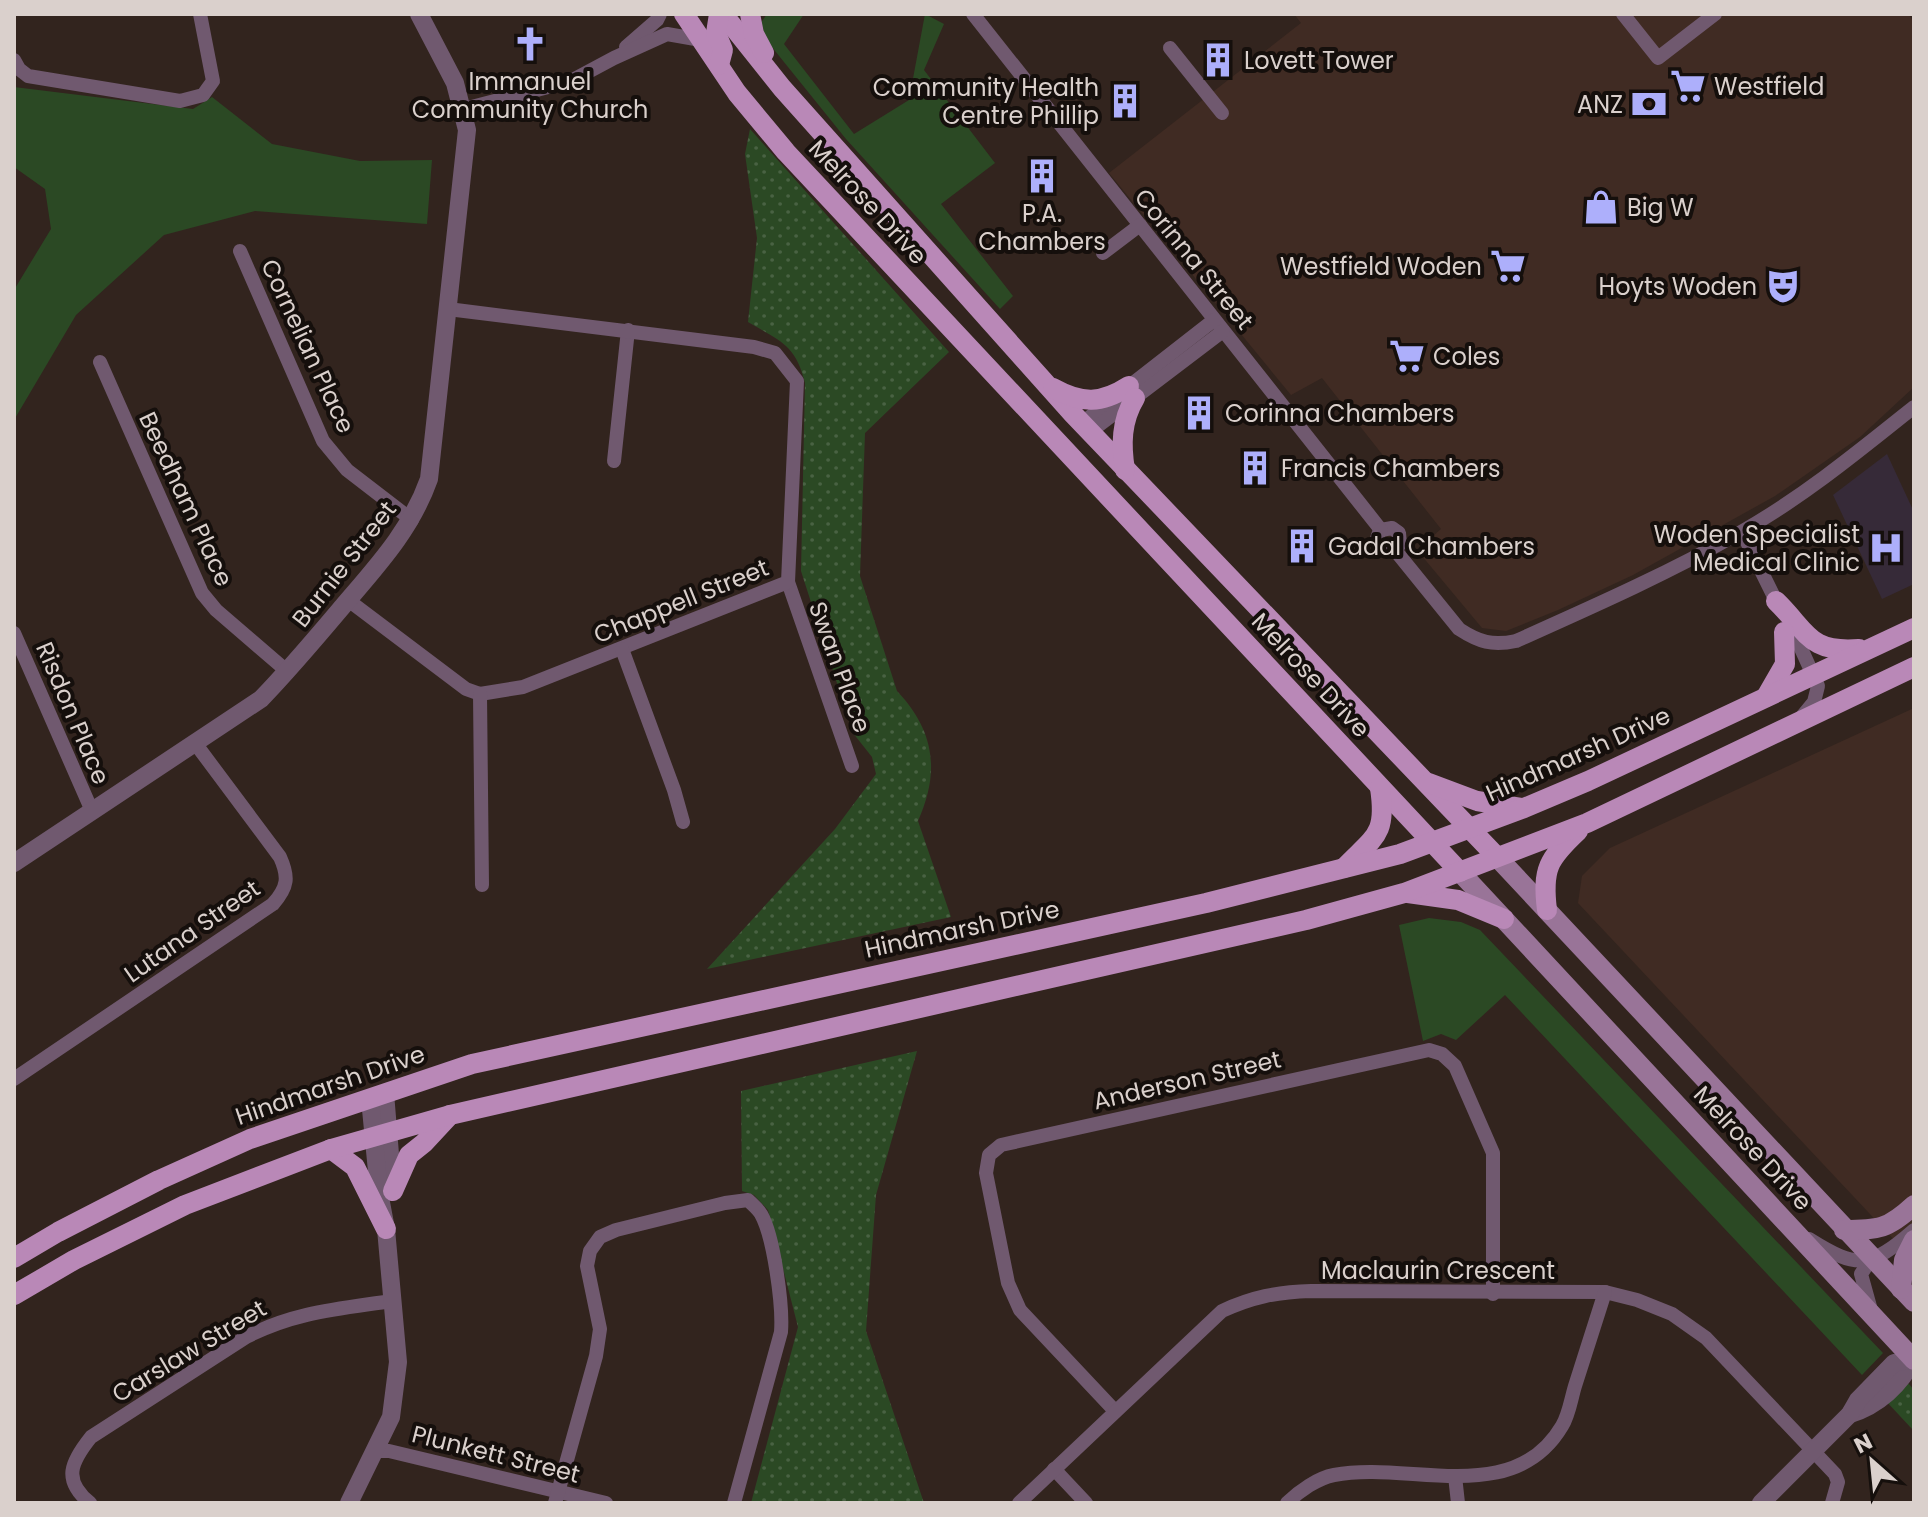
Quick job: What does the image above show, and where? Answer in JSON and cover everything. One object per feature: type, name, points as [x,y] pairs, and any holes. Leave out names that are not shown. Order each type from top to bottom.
[{"type":"main road","name":"Melrose Drive","points":[[684,14],[763,126],[836,206],[1064,446],[1914,1359]]},
{"type":"main road","name":"Melrose Drive","points":[[721,14],[782,88],[1131,477],[1497,857],[1908,1295]]},
{"type":"main road","points":[[719,65],[723,50],[716,33],[721,14]]},
{"type":"main road","points":[[750,14],[754,34],[782,88]]},
{"type":"main road","points":[[1046,384],[1070,397],[1096,401],[1132,392],[1122,449],[1131,477],[1143,494],[1144,507],[1138,526]]},
{"type":"main road","points":[[1064,446],[1086,428]]},
{"type":"main road","points":[[1138,526],[1154,519],[1171,519]]},
{"type":"main road","points":[[1776,601],[1816,644],[1832,650],[1871,648]]},
{"type":"main road","name":"Hindmarsh Drive","points":[[14,1258],[134,1193],[237,1145],[472,1064],[1206,903],[1341,870],[1431,842],[1524,808],[1766,697],[1812,682],[1871,648],[1914,628]]},
{"type":"main road","points":[[1766,697],[1785,664],[1784,632]]},
{"type":"main road","points":[[14,1295],[74,1260],[185,1205],[331,1149],[450,1115],[1306,920],[1404,893],[1587,823],[1914,667]]},
{"type":"main road","points":[[1425,782],[1477,801],[1524,808]]},
{"type":"main road","points":[[1341,870],[1379,830],[1383,812],[1380,788]]},
{"type":"main road","points":[[1547,910],[1547,869],[1555,852],[1587,823]]},
{"type":"main road","points":[[1404,893],[1458,900],[1504,919]]},
{"type":"main road","points":[[393,1191],[409,1155],[450,1115]]},
{"type":"main road","points":[[331,1149],[355,1167],[386,1229]]},
{"type":"main road","points":[[1844,1230],[1876,1230],[1898,1220],[1914,1205]]},
{"type":"main road","points":[[1908,1295],[1904,1260],[1914,1240]]},
{"type":"street","points":[[14,60],[28,76],[180,101],[203,95],[213,81],[200,14]]},
{"type":"street","name":"Burnie Street","points":[[14,863],[261,699],[288,672],[412,520],[429,479],[467,130],[455,83],[419,14]]},
{"type":"street","points":[[614,58],[660,14]]},
{"type":"street","name":"Corinna Street","points":[[973,14],[1381,530],[1388,528],[1399,533],[1400,544],[1395,550],[1459,629],[1482,642],[1500,645],[1516,641],[1742,532],[1792,500],[1914,407]]},
{"type":"street","points":[[1623,14],[1658,58],[1715,14]]},
{"type":"street","points":[[464,109],[571,81],[667,34],[701,40]]},
{"type":"street","points":[[1170,48],[1222,113]]},
{"type":"street","points":[[1103,253],[1140,225]]},
{"type":"street","name":"Cornelian Place","points":[[240,251],[323,441],[347,470],[412,520]]},
{"type":"street","name":"Chappell Street","points":[[448,309],[754,347],[775,353],[797,381],[788,582],[523,687],[480,694]]},
{"type":"street","points":[[1086,428],[1219,325]]},
{"type":"street","points":[[614,461],[628,330]]},
{"type":"street","name":"Beedham Place","points":[[100,362],[202,593],[216,610],[288,672]]},
{"type":"street","points":[[1742,532],[1812,682],[1807,712],[1797,722]]},
{"type":"street","name":"Swan Place","points":[[788,582],[852,766]]},
{"type":"street","points":[[348,600],[453,681],[480,694],[482,885]]},
{"type":"street","points":[[1776,601],[1784,632],[1812,682],[1825,699],[1841,701]]},
{"type":"street","name":"Risdon Place","points":[[14,633],[92,811]]},
{"type":"street","points":[[622,649],[683,822]]},
{"type":"street","name":"Lutana Street","points":[[14,1079],[273,904],[284,891],[288,875],[280,857],[195,743]]},
{"type":"street","name":"Anderson Street","points":[[1115,1411],[1020,1310],[1008,1283],[986,1173],[989,1155],[1001,1145],[1429,1050],[1442,1054],[1455,1066],[1493,1153],[1493,1294]]},
{"type":"street","points":[[377,1096],[381,1135],[393,1191],[386,1229]]},
{"type":"street","points":[[349,1503],[391,1417],[398,1362],[386,1229],[379,1192],[381,1135]]},
{"type":"street","points":[[556,1498],[596,1356],[600,1329],[587,1266],[590,1251],[600,1237],[616,1230],[712,1205],[748,1200],[760,1212],[766,1227],[782,1311],[781,1332],[734,1503]]},
{"type":"street","points":[[1874,1318],[1861,1274],[1871,1259],[1914,1216]]},
{"type":"street","points":[[1795,1231],[1841,1259],[1862,1261],[1890,1251],[1914,1230]]},
{"type":"street","name":"Maclaurin Crescent","points":[[1019,1503],[1222,1311],[1249,1299],[1275,1293],[1311,1291],[1605,1292],[1672,1314],[1706,1338],[1835,1474],[1838,1482],[1832,1503]]},
{"type":"street","points":[[1287,1503],[1307,1487],[1331,1475],[1354,1472],[1455,1476],[1496,1473],[1523,1465],[1545,1448],[1563,1425],[1605,1292]]},
{"type":"street","name":"Carslaw Street","points":[[90,1503],[75,1489],[72,1469],[77,1455],[91,1437],[271,1324],[294,1316],[391,1301]]},
{"type":"street","points":[[1761,1503],[1850,1414],[1865,1410],[1905,1376],[1914,1359]]},
{"type":"street","name":"Plunkett Street","points":[[376,1451],[389,1451],[556,1498],[606,1503]]},
{"type":"street","points":[[1054,1469],[1086,1503]]},
{"type":"street","points":[[1455,1476],[1458,1503]]},
{"type":"shaded area","points":[[1294,14],[1908,14],[1914,22],[1914,387],[1860,437],[1775,496],[1633,575],[1558,610],[1506,631],[1482,628],[1417,550],[1441,529],[1322,378],[1291,395],[1109,173],[1301,23]]},
{"type":"shaded area","name":"Woden Specialist Medical Clinic","points":[[1887,454],[1914,512],[1914,584],[1882,599],[1833,495]]},
{"type":"shaded area","points":[[1914,708],[1914,1261],[1578,903],[1582,876],[1610,848]]},
{"type":"green space","points":[[767,14],[804,14],[784,44],[854,134],[909,100],[925,14],[944,24],[924,70],[995,163],[941,204],[1013,296],[1000,309],[846,139],[763,36],[760,24]]},
{"type":"green space","points":[[14,87],[193,109],[212,97],[272,144],[360,161],[432,160],[427,224],[255,211],[164,235],[76,315],[14,420],[14,290],[51,229],[45,189],[14,167]]},
{"type":"green space","points":[[750,129],[949,352],[865,433],[860,576],[897,691],[910,706],[926,737],[931,769],[925,803],[918,821],[951,917],[707,969],[835,829],[876,774],[872,757],[853,733],[801,571],[805,383],[797,360],[785,345],[748,322],[757,238],[745,154]]},
{"type":"green space","points":[[1429,918],[1461,922],[1480,930],[1883,1353],[1862,1375],[1505,995],[1456,1040],[1441,1034],[1423,1041],[1399,925]]},
{"type":"green space","points":[[917,1051],[876,1195],[866,1331],[924,1503],[751,1503],[798,1327],[768,1210],[754,1195],[742,1191],[741,1091]]},
{"type":"green space","points":[[1908,1383],[1914,1390],[1914,1431],[1885,1400]]},
{"type":"place","name":"Immanuel Community Church","points":[[530,44]]},
{"type":"place","name":"Lovett Tower","points":[[1218,60]]},
{"type":"place","name":"Westfield","points":[[1688,86]]},
{"type":"place","name":"Community Health Centre Phillip","points":[[1125,101]]},
{"type":"place","name":"ANZ","points":[[1649,104]]},
{"type":"place","name":"P.A. Chambers","points":[[1042,176]]},
{"type":"place","name":"Big W","points":[[1601,207]]},
{"type":"place","name":"Westfield Woden","points":[[1508,266]]},
{"type":"place","name":"Hoyts Woden","points":[[1783,286]]},
{"type":"place","name":"Coles","points":[[1407,356]]},
{"type":"place","name":"Corinna Chambers","points":[[1199,413]]},
{"type":"place","name":"Francis Chambers","points":[[1255,468]]},
{"type":"place","name":"Gadal Chambers","points":[[1302,546]]},
{"type":"place","name":"Woden Specialist Medical Clinic","points":[[1886,548]]}]
